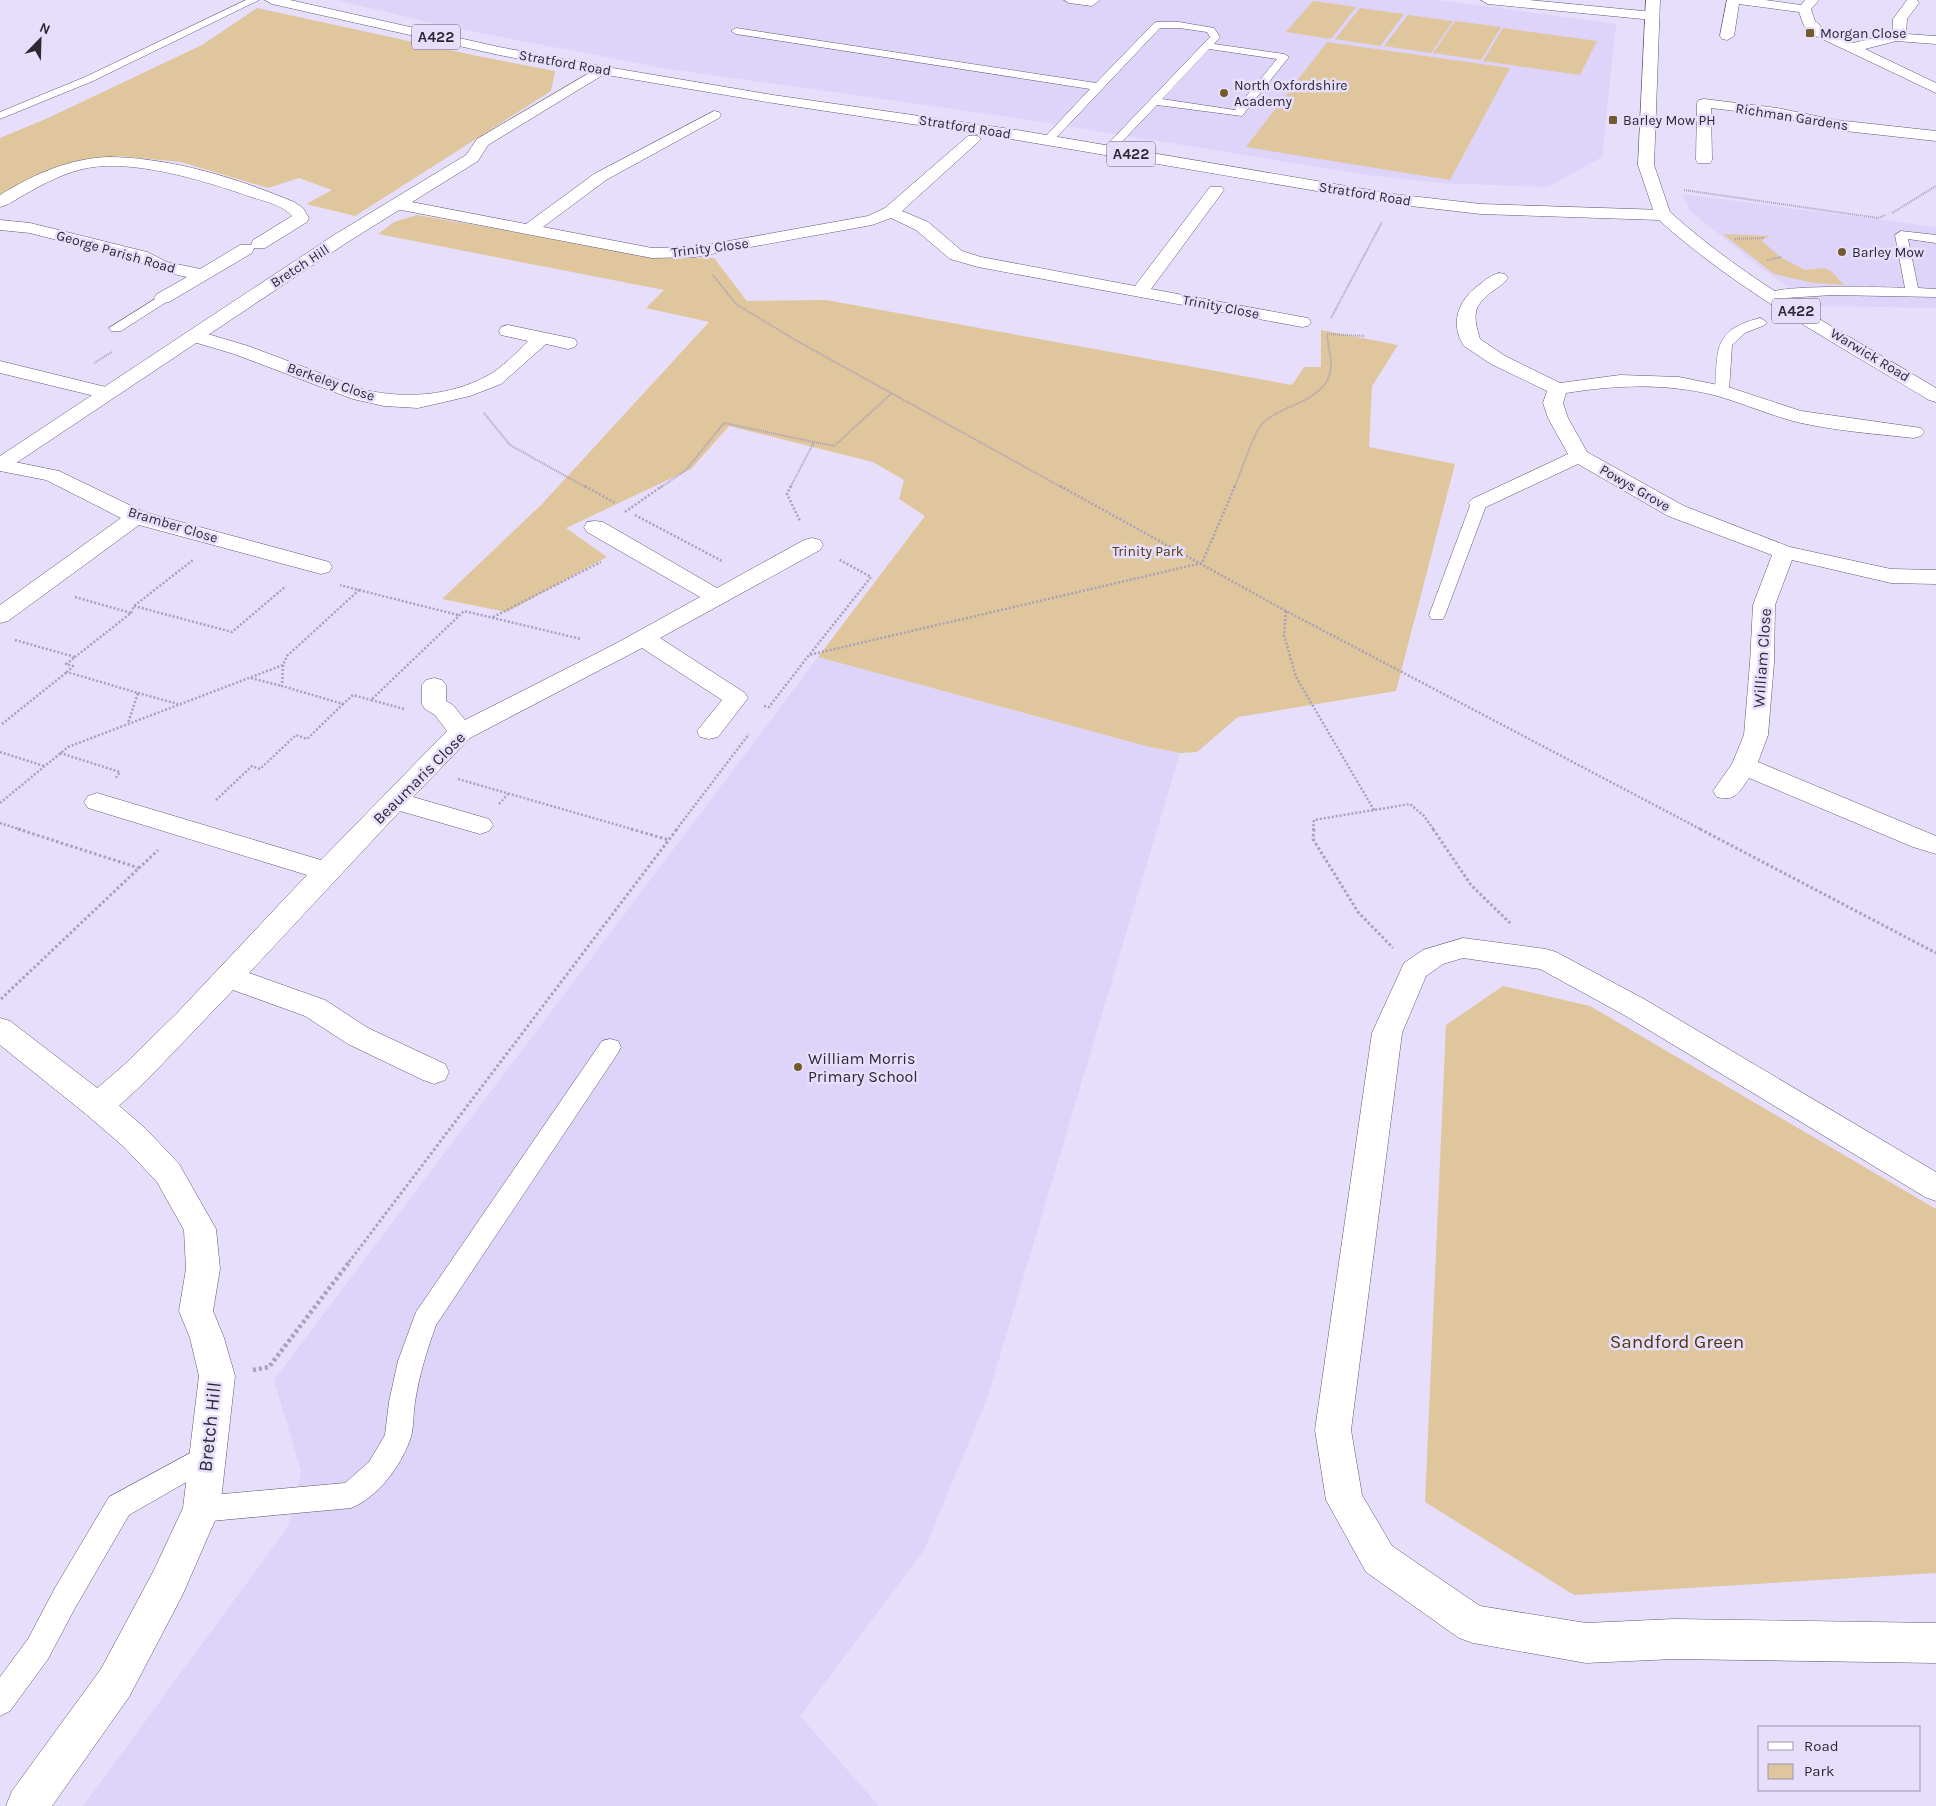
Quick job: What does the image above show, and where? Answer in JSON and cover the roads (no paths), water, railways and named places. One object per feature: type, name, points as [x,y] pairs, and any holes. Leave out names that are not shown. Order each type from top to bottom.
[{"type":"street","name":"Stratford Road","points":[[272,0],[499,51],[601,70],[773,99],[1048,140],[1393,199],[1481,209],[1664,215]]},
{"type":"street","points":[[1488,0],[1653,16]]},
{"type":"street","name":"Warwick Road","points":[[1653,0],[1646,165],[1664,215],[1696,245],[1770,295],[1936,396]]},
{"type":"street","points":[[1727,36],[1730,22],[1729,9],[1734,0],[1808,5],[1809,23],[1819,32],[1936,89]]},
{"type":"street","points":[[1896,37],[1900,32],[1900,19],[1910,6],[1924,12]]},
{"type":"street","points":[[1711,20],[1730,22]]},
{"type":"street","points":[[1851,48],[1896,37],[1935,40]]},
{"type":"street","name":"Bretch Hill","points":[[0,465],[396,204],[472,158],[482,142],[601,70]]},
{"type":"street","name":"Richman Gardens","points":[[1704,160],[1703,100],[1777,112],[1836,125],[1936,136]]},
{"type":"street","points":[[528,230],[600,177],[714,116]]},
{"type":"street","name":"Trinity Close","points":[[396,204],[652,253],[695,252],[872,220],[891,212],[973,139]]},
{"type":"street","name":"George Parish Road","points":[[0,202],[68,168],[82,164],[117,162],[156,166],[218,181],[286,204],[297,211],[301,218],[163,298]]},
{"type":"street","points":[[1140,292],[1216,190]]},
{"type":"street","name":"Trinity Close","points":[[891,212],[922,226],[956,255],[978,262],[1302,322]]},
{"type":"street","name":"George Parish Road","points":[[0,225],[30,228],[141,256],[162,266],[202,275]]},
{"type":"street","points":[[1499,278],[1470,301],[1465,312],[1471,342],[1498,360],[1558,389],[1618,380],[1662,380],[1722,391],[1779,411],[1812,420],[1914,432]]},
{"type":"street","points":[[508,331],[568,343]]},
{"type":"street","name":"Berkeley Close","points":[[194,336],[241,350],[360,395],[384,400],[418,402],[466,391],[494,380],[518,361],[542,338]]},
{"type":"street","points":[[0,367],[107,393]]},
{"type":"street","points":[[1479,503],[1579,456],[1558,418],[1553,403],[1558,389]]},
{"type":"street","name":"Powys Grove","points":[[1579,456],[1676,511],[1784,552],[1891,576],[1936,576]]},
{"type":"street","name":"Bramber Close","points":[[0,465],[52,474],[136,516],[321,568]]},
{"type":"street","points":[[0,616],[136,516]]},
{"type":"street","points":[[595,527],[717,598]]},
{"type":"street","name":"Beaumaris Close","points":[[98,1106],[136,1072],[326,871],[461,732],[633,643],[812,545]]},
{"type":"street","name":"William Close","points":[[1726,791],[1744,766],[1756,735],[1762,663],[1764,605],[1784,552]]},
{"type":"street","points":[[633,643],[736,698],[709,731]]},
{"type":"street","points":[[434,685],[434,704],[444,710],[461,732]]},
{"type":"street","points":[[1744,766],[1922,841],[1936,845]]},
{"type":"street","points":[[396,801],[480,826]]},
{"type":"street","points":[[97,802],[326,871]]},
{"type":"street","points":[[1936,1188],[1634,1007],[1546,959],[1463,948],[1433,957],[1414,970],[1387,1033],[1333,1430],[1344,1500],[1379,1559],[1473,1624],[1586,1642],[1674,1638],[1936,1643]]},
{"type":"street","points":[[227,976],[315,1008],[358,1036],[434,1072]]},
{"type":"street","name":"Bretch Hill","points":[[0,1030],[98,1106],[135,1138],[168,1173],[200,1229],[203,1269],[196,1310],[207,1338],[217,1376],[201,1509],[168,1583],[115,1683],[27,1806]]},
{"type":"lane","points":[[0,116],[106,71],[254,0]]},
{"type":"lane","points":[[1069,0],[1092,3],[1095,0]]},
{"type":"lane","points":[[1048,140],[1157,24],[1211,30],[1215,37],[1108,150]]},
{"type":"lane","points":[[736,31],[1098,87]]},
{"type":"lane","points":[[1155,101],[1238,114],[1284,57],[1206,46]]},
{"type":"lane","points":[[1912,292],[1901,235],[1936,239]]},
{"type":"lane","points":[[1770,295],[1810,291],[1936,293]]},
{"type":"lane","name":"George Parish Road","points":[[116,328],[163,298]]},
{"type":"lane","points":[[1722,391],[1725,345],[1736,333],[1760,322]]},
{"type":"lane","points":[[1437,615],[1479,503]]},
{"type":"lane","points":[[201,1509],[351,1495],[378,1471],[398,1438],[402,1402],[411,1361],[425,1320],[610,1047]]},
{"type":"lane","points":[[0,1701],[38,1649],[65,1598],[119,1506],[208,1456]]},
{"type":"place","name":"Morgan Close","points":[[1810,33]]},
{"type":"place","name":"North Oxfordshire Academy","points":[[1224,93]]},
{"type":"place","name":"Barley Mow PH","points":[[1613,120]]},
{"type":"place","name":"Barley Mow","points":[[1842,252]]},
{"type":"place","name":"William Morris Primary School","points":[[798,1067]]},
{"type":"park label","name":"Trinity Park","points":[[1148,551]]},
{"type":"park label","name":"Sandford Green","points":[[1677,1342]]}]
